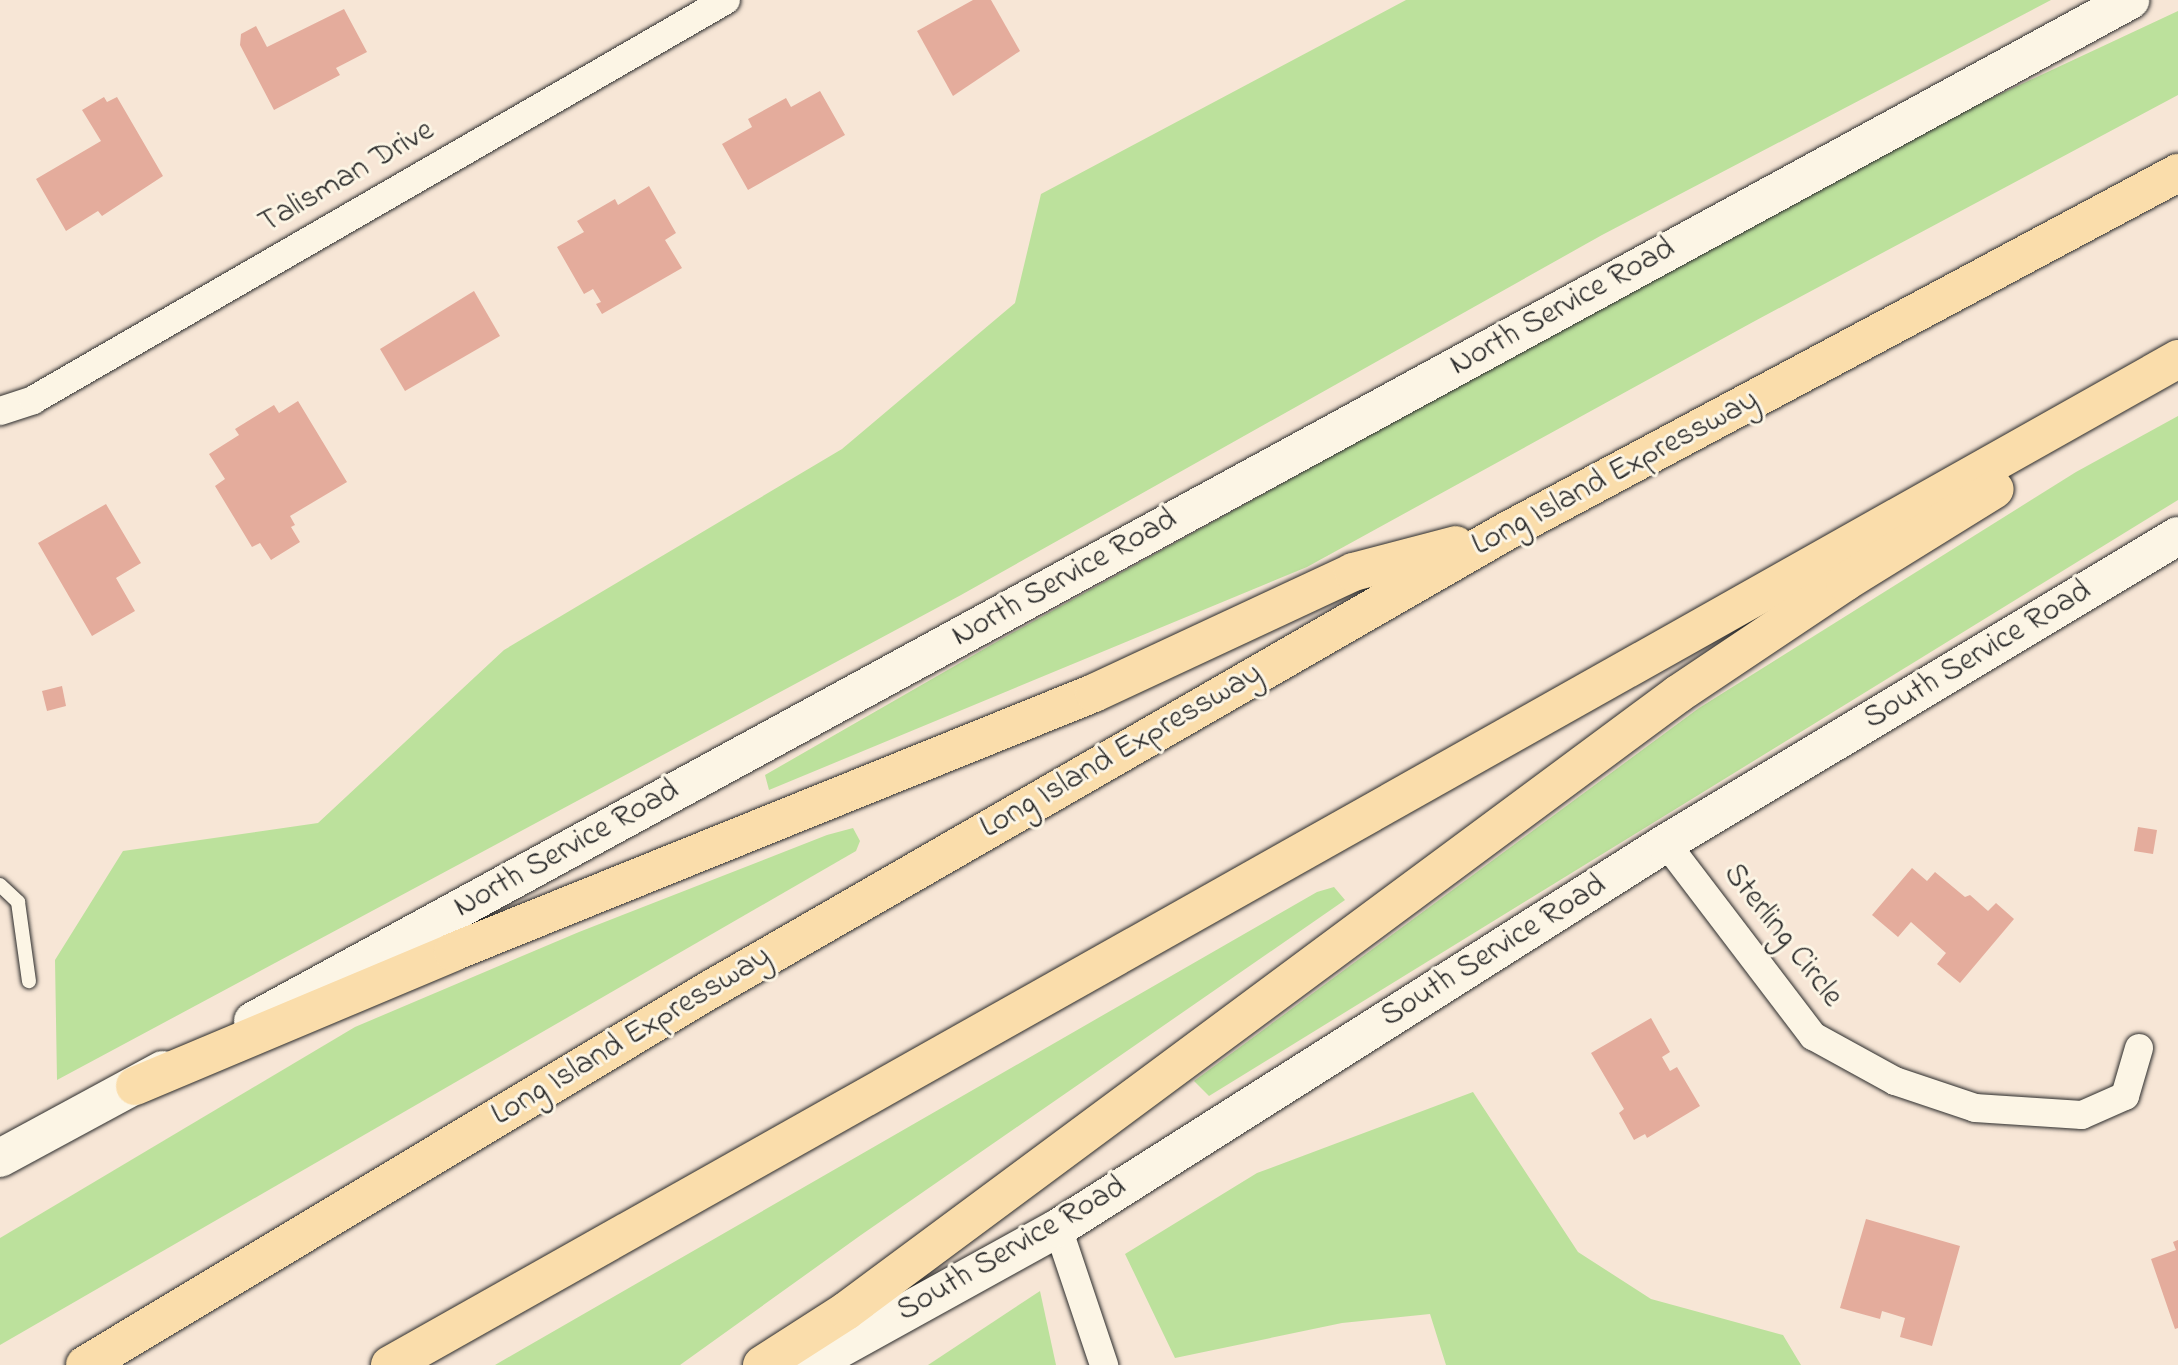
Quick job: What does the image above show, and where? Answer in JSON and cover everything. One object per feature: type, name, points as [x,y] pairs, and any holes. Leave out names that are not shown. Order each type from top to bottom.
[{"type":"highway","name":"Long Island Expressway","points":[[85,1365],[706,992],[1505,532],[2178,173]]},
{"type":"highway","points":[[390,1365],[2178,359]]},
{"type":"highway","points":[[762,1365],[846,1311],[1678,694],[1844,582],[2178,374]]},
{"type":"highway","points":[[135,1086],[453,952],[1094,693],[1353,572],[1505,532]]},
{"type":"main road","name":"North Service Road","points":[[0,1158],[2130,0]]},
{"type":"main road","name":"South Service Road","points":[[810,1365],[1058,1228],[1667,843],[2178,536]]},
{"type":"street","name":"Talisman Drive","points":[[0,411],[33,400],[726,0]]},
{"type":"street","name":"Sterling Circle","points":[[1667,843],[1813,1036],[1895,1081],[1975,1108],[2082,1115],[2125,1096],[2139,1048]]},
{"type":"street","points":[[1058,1228],[1104,1365]]},
{"type":"lane","points":[[0,885],[18,902],[29,981]]},
{"type":"green space","points":[[1406,0],[2051,0],[1602,235],[961,595],[57,1080],[55,960],[123,851],[318,823],[504,650],[842,449],[1015,303],[1041,194]]},
{"type":"green space","points":[[2178,11],[2178,95],[1753,322],[1307,567],[769,790],[765,775],[1005,637],[1906,138]]},
{"type":"green space","points":[[2178,416],[2178,500],[1209,1096],[1194,1081],[1699,708],[2076,472]]},
{"type":"green space","points":[[853,828],[860,841],[856,851],[0,1345],[0,1238],[355,1027],[579,932],[827,835]]},
{"type":"green space","points":[[1334,887],[1345,900],[861,1235],[680,1365],[495,1365],[1317,892]]},
{"type":"green space","points":[[1473,1092],[1578,1252],[1651,1299],[1783,1335],[1801,1365],[1446,1365],[1430,1314],[1342,1323],[1175,1358],[1125,1254],[1257,1173]]},
{"type":"green space","points":[[1040,1291],[1056,1365],[928,1365]]},
{"type":"building","points":[[973,0],[991,0],[1020,51],[953,96],[917,31]]},
{"type":"building","points":[[344,9],[367,52],[336,68],[340,75],[274,110],[240,45],[241,34],[256,26],[267,47]]},
{"type":"building","points":[[820,91],[845,135],[748,190],[722,144],[752,127],[748,119],[786,98],[791,107]]},
{"type":"building","points":[[104,97],[107,102],[117,97],[163,176],[102,216],[98,211],[66,231],[36,179],[101,141],[82,110]]},
{"type":"building","points":[[649,186],[676,233],[665,240],[682,268],[602,314],[596,304],[601,302],[593,289],[584,294],[557,247],[584,232],[577,221],[615,199],[618,205]]},
{"type":"building","points":[[474,291],[500,336],[405,391],[380,349]]},
{"type":"building","points":[[298,401],[347,482],[290,516],[295,525],[291,527],[300,542],[271,560],[260,543],[252,547],[215,486],[225,479],[209,454],[239,435],[235,429],[274,405],[279,413]]},
{"type":"building","points":[[106,504],[141,563],[116,578],[135,611],[92,636],[38,543]]},
{"type":"building","points":[[62,686],[66,706],[47,711],[42,691]]},
{"type":"building","points":[[2138,827],[2157,830],[2153,854],[2134,851]]},
{"type":"building","points":[[1912,868],[1927,881],[1935,872],[1965,897],[1970,895],[1988,911],[1996,903],[2014,919],[1960,983],[1937,964],[1946,953],[1911,922],[1898,937],[1872,915]]},
{"type":"building","points":[[1651,1018],[1670,1052],[1662,1057],[1670,1071],[1677,1067],[1700,1106],[1647,1138],[1645,1134],[1634,1140],[1619,1113],[1624,1109],[1591,1053]]},
{"type":"building","points":[[1866,1219],[1960,1246],[1932,1346],[1900,1337],[1905,1318],[1882,1311],[1880,1319],[1840,1308]]},
{"type":"building","points":[[2178,1240],[2178,1328],[2175,1329],[2151,1259],[2176,1250],[2173,1242]]}]
